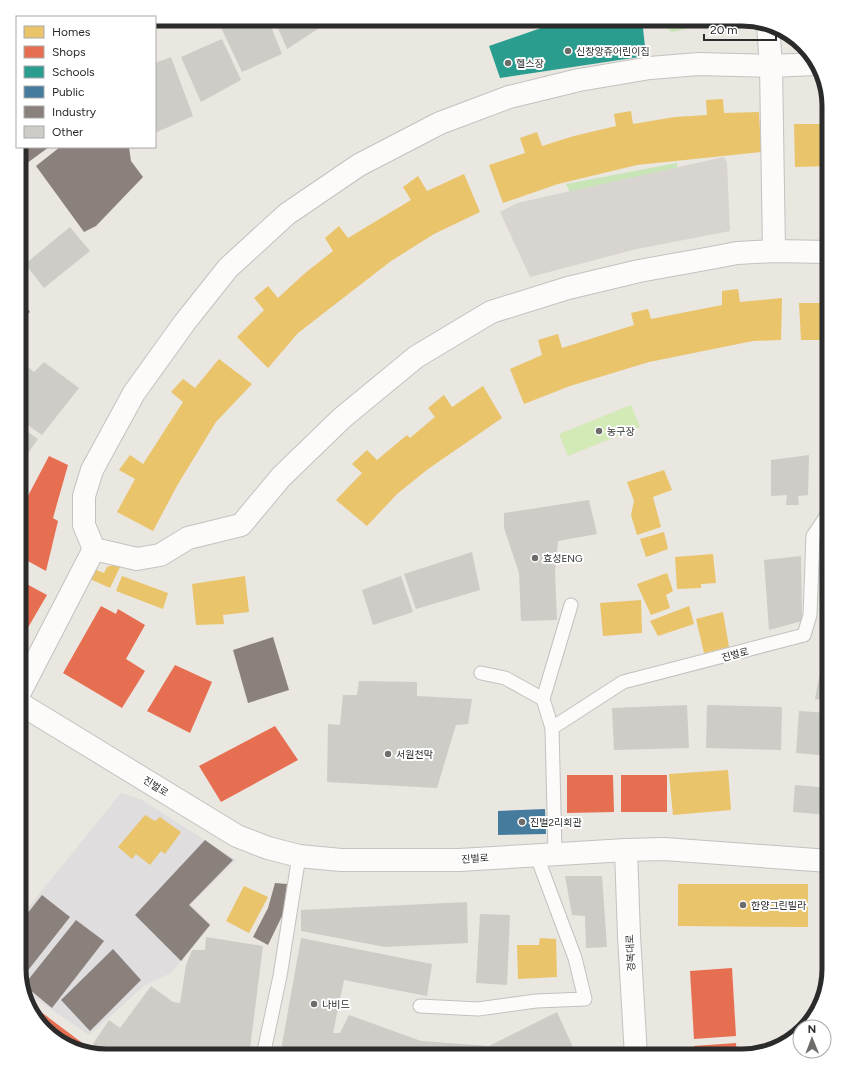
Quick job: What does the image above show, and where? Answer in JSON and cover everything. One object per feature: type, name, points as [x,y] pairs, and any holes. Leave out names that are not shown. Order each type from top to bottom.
[{"type":"street","points":[[768,30],[776,194],[774,251]]},
{"type":"street","points":[[26,680],[94,549],[84,525],[84,496],[92,470],[134,393],[185,322],[228,268],[287,214],[359,165],[440,123],[509,96],[579,80],[650,68],[699,64],[771,66],[810,64]]},
{"type":"street","points":[[94,549],[137,559],[160,555],[188,538],[240,525],[281,477],[342,418],[416,357],[491,312],[568,288],[639,271],[737,253],[774,251],[822,252]]},
{"type":"street","name":"진벌로","points":[[26,707],[237,836],[268,848],[298,856],[341,860],[459,860],[546,853],[664,849],[822,860]]},
{"type":"street","name":"경복대로","points":[[626,850],[628,936],[636,1049]]},
{"type":"lane","name":"진벌로","points":[[552,728],[622,682],[804,635],[810,615],[813,536],[822,522]]},
{"type":"lane","points":[[420,1006],[478,1009],[536,1001],[585,999],[546,853],[552,728],[543,699],[570,605]]},
{"type":"lane","points":[[481,673],[505,678],[543,699]]},
{"type":"lane","points":[[264,1049],[280,976],[298,856]]},
{"type":"shaded area","points":[[724,157],[727,163],[730,231],[637,249],[530,277],[500,212],[517,203]]},
{"type":"shaded area","points":[[121,793],[142,800],[236,860],[191,904],[211,925],[171,973],[144,986],[89,1035],[30,995],[26,975],[26,910]]},
{"type":"green space","points":[[664,26],[689,26],[686,29],[672,32]]},
{"type":"green space","points":[[677,163],[677,179],[574,200],[566,184]]},
{"type":"green space","name":"농구장","points":[[631,405],[640,427],[568,456],[559,434]]},
{"type":"building: Homes","points":[[723,99],[724,113],[759,112],[761,152],[637,165],[558,184],[503,203],[489,165],[525,153],[520,138],[537,132],[542,146],[574,136],[616,126],[614,114],[631,111],[633,124],[675,117],[707,115],[706,100]]},
{"type":"building: Homes","points":[[794,124],[822,124],[822,166],[795,167]]},
{"type":"building: Homes","points":[[464,174],[480,212],[434,234],[391,261],[298,333],[268,368],[237,337],[264,310],[254,298],[268,286],[278,298],[304,274],[333,251],[325,238],[339,226],[348,238],[411,200],[403,187],[418,176],[427,191]]},
{"type":"building: Homes","points":[[738,289],[740,302],[782,298],[781,340],[753,341],[649,362],[570,386],[524,404],[510,369],[542,355],[538,340],[558,334],[562,348],[634,325],[631,313],[648,309],[651,319],[722,305],[722,291]]},
{"type":"building: Homes","points":[[799,303],[822,303],[822,340],[801,340]]},
{"type":"building: Homes","points":[[219,359],[252,384],[216,422],[178,484],[153,531],[117,512],[135,479],[119,470],[130,455],[143,464],[183,402],[171,392],[183,379],[195,388]]},
{"type":"building: Homes","points":[[483,386],[502,418],[428,469],[397,494],[367,526],[336,500],[362,473],[352,464],[367,450],[377,460],[407,435],[410,438],[435,417],[428,408],[444,395],[452,407]]},
{"type":"building: Homes","points":[[664,470],[672,490],[653,497],[661,527],[637,535],[631,515],[634,501],[627,482]]},
{"type":"building: Homes","points":[[664,532],[668,549],[646,557],[640,539]]},
{"type":"building: Homes","points":[[713,554],[716,583],[701,584],[701,588],[677,589],[675,557]]},
{"type":"building: Homes","points":[[113,565],[120,567],[110,588],[90,579],[94,569],[104,573],[107,567]]},
{"type":"building: Homes","points":[[667,573],[673,591],[666,595],[670,608],[651,615],[637,584]]},
{"type":"building: Homes","points":[[122,576],[168,593],[163,609],[116,591]]},
{"type":"building: Homes","points":[[245,576],[249,612],[223,615],[224,624],[196,625],[192,584]]},
{"type":"building: Homes","points":[[641,600],[642,633],[603,636],[600,603]]},
{"type":"building: Homes","points":[[689,606],[694,624],[658,636],[650,621]]},
{"type":"building: Homes","points":[[723,612],[729,647],[704,653],[696,619]]},
{"type":"building: Homes","points":[[728,770],[731,810],[673,815],[669,774]]},
{"type":"building: Homes","points":[[145,815],[155,821],[160,817],[181,832],[165,854],[161,851],[150,865],[136,854],[132,859],[118,847]]},
{"type":"building: Homes","name":"한양그린빌라","points":[[678,884],[808,884],[808,927],[678,926]]},
{"type":"building: Homes","points":[[244,886],[268,897],[249,933],[226,921]]},
{"type":"building: Homes","points":[[540,938],[556,939],[557,977],[518,979],[517,945],[539,945]]},
{"type":"building: Shops","points":[[49,456],[68,465],[53,518],[58,521],[46,571],[26,560],[26,500]]},
{"type":"building: Shops","points":[[26,584],[47,595],[26,631]]},
{"type":"building: Shops","points":[[101,606],[116,614],[118,609],[145,625],[126,659],[145,671],[122,708],[63,673]]},
{"type":"building: Shops","points":[[175,665],[212,682],[190,733],[147,711]]},
{"type":"building: Shops","points":[[275,726],[298,760],[221,802],[199,766]]},
{"type":"building: Shops","points":[[567,775],[613,775],[614,812],[567,813]]},
{"type":"building: Shops","points":[[621,775],[667,775],[667,812],[621,812]]},
{"type":"building: Shops","points":[[732,968],[736,1036],[694,1039],[690,971]]},
{"type":"building: Shops","points":[[36,1008],[87,1046],[75,1043],[57,1033],[39,1014]]},
{"type":"building: Shops","points":[[736,1043],[736,1049],[694,1049],[694,1046]]},
{"type":"building: Schools","name":"신창앙쥬어린이집","points":[[547,26],[643,26],[646,56],[500,78],[489,46]]},
{"type":"building: Public","name":"진벌2리회관","points":[[545,809],[546,834],[498,835],[498,811]]},
{"type":"building: Industry","points":[[26,148],[48,148],[26,164]]},
{"type":"building: Industry","points":[[59,148],[129,148],[131,161],[143,177],[96,226],[84,232],[36,166]]},
{"type":"building: Industry","points":[[26,307],[30,312],[26,315]]},
{"type":"building: Industry","points":[[273,637],[289,690],[248,703],[233,650]]},
{"type":"building: Industry","points":[[205,840],[233,860],[189,905],[210,925],[181,961],[135,915]]},
{"type":"building: Industry","points":[[275,883],[287,884],[283,914],[268,945],[253,937],[268,908]]},
{"type":"building: Industry","points":[[42,895],[70,917],[26,973],[26,969],[26,915]]},
{"type":"building: Industry","points":[[76,920],[104,941],[52,1008],[29,989],[27,981]]},
{"type":"building: Industry","points":[[113,949],[141,980],[90,1031],[61,1000]]},
{"type":"building: Other","points":[[220,26],[271,26],[282,54],[242,72]]},
{"type":"building: Other","points":[[277,26],[322,26],[287,49]]},
{"type":"building: Other","points":[[222,39],[241,80],[201,102],[181,57]]},
{"type":"building: Other","points":[[171,57],[193,116],[156,133],[156,63]]},
{"type":"building: Other","points":[[70,227],[90,251],[44,288],[26,265],[26,263]]},
{"type":"building: Other","points":[[44,362],[79,388],[42,435],[26,424],[26,366],[34,372]]},
{"type":"building: Other","points":[[26,431],[38,439],[26,456]]},
{"type":"building: Other","points":[[809,455],[808,495],[798,496],[799,505],[786,505],[787,495],[771,496],[771,460]]},
{"type":"building: Other","name":"효성ENG","points":[[589,500],[597,534],[558,541],[555,572],[557,620],[521,621],[519,573],[504,528],[504,513]]},
{"type":"building: Other","points":[[472,552],[480,590],[416,609],[404,574]]},
{"type":"building: Other","points":[[801,556],[802,621],[769,630],[764,560]]},
{"type":"building: Other","points":[[401,576],[413,612],[373,625],[362,590]]},
{"type":"building: Other","points":[[822,662],[822,700],[815,699]]},
{"type":"building: Other","name":"서원천막","points":[[359,681],[417,682],[417,696],[472,699],[468,724],[456,725],[437,788],[327,782],[328,724],[340,725],[343,695],[357,695]]},
{"type":"building: Other","points":[[687,705],[689,748],[614,750],[612,708]]},
{"type":"building: Other","points":[[707,705],[782,707],[781,750],[706,748]]},
{"type":"building: Other","points":[[799,711],[822,713],[822,755],[796,753]]},
{"type":"building: Other","points":[[795,785],[822,787],[822,814],[793,812]]},
{"type":"building: Other","points":[[565,876],[602,876],[607,947],[586,948],[585,916],[572,915]]},
{"type":"building: Other","points":[[467,902],[468,943],[385,947],[301,931],[301,910]]},
{"type":"building: Other","points":[[480,914],[510,915],[507,985],[476,983]]},
{"type":"building: Other","points":[[206,937],[263,946],[250,1049],[106,1049],[99,1048],[93,1044],[109,1020],[120,1028],[151,986],[173,1002],[180,1003],[186,965],[192,950],[205,950]]},
{"type":"building: Other","name":"나비드","points":[[301,938],[432,964],[427,996],[344,980],[333,1033],[340,1033],[349,1015],[421,1041],[489,1046],[557,1012],[574,1049],[281,1049]]},
{"type":"place","name":"신창앙쥬어린이집","points":[[568,51]]},
{"type":"place","name":"헬스장","points":[[508,63]]},
{"type":"place","name":"농구장","points":[[599,431]]},
{"type":"place","name":"효성ENG","points":[[535,558]]},
{"type":"place","name":"서원천막","points":[[388,754]]},
{"type":"place","name":"진벌2리회관","points":[[522,822]]},
{"type":"place","name":"한양그린빌라","points":[[743,905]]},
{"type":"place","name":"나비드","points":[[314,1004]]}]
